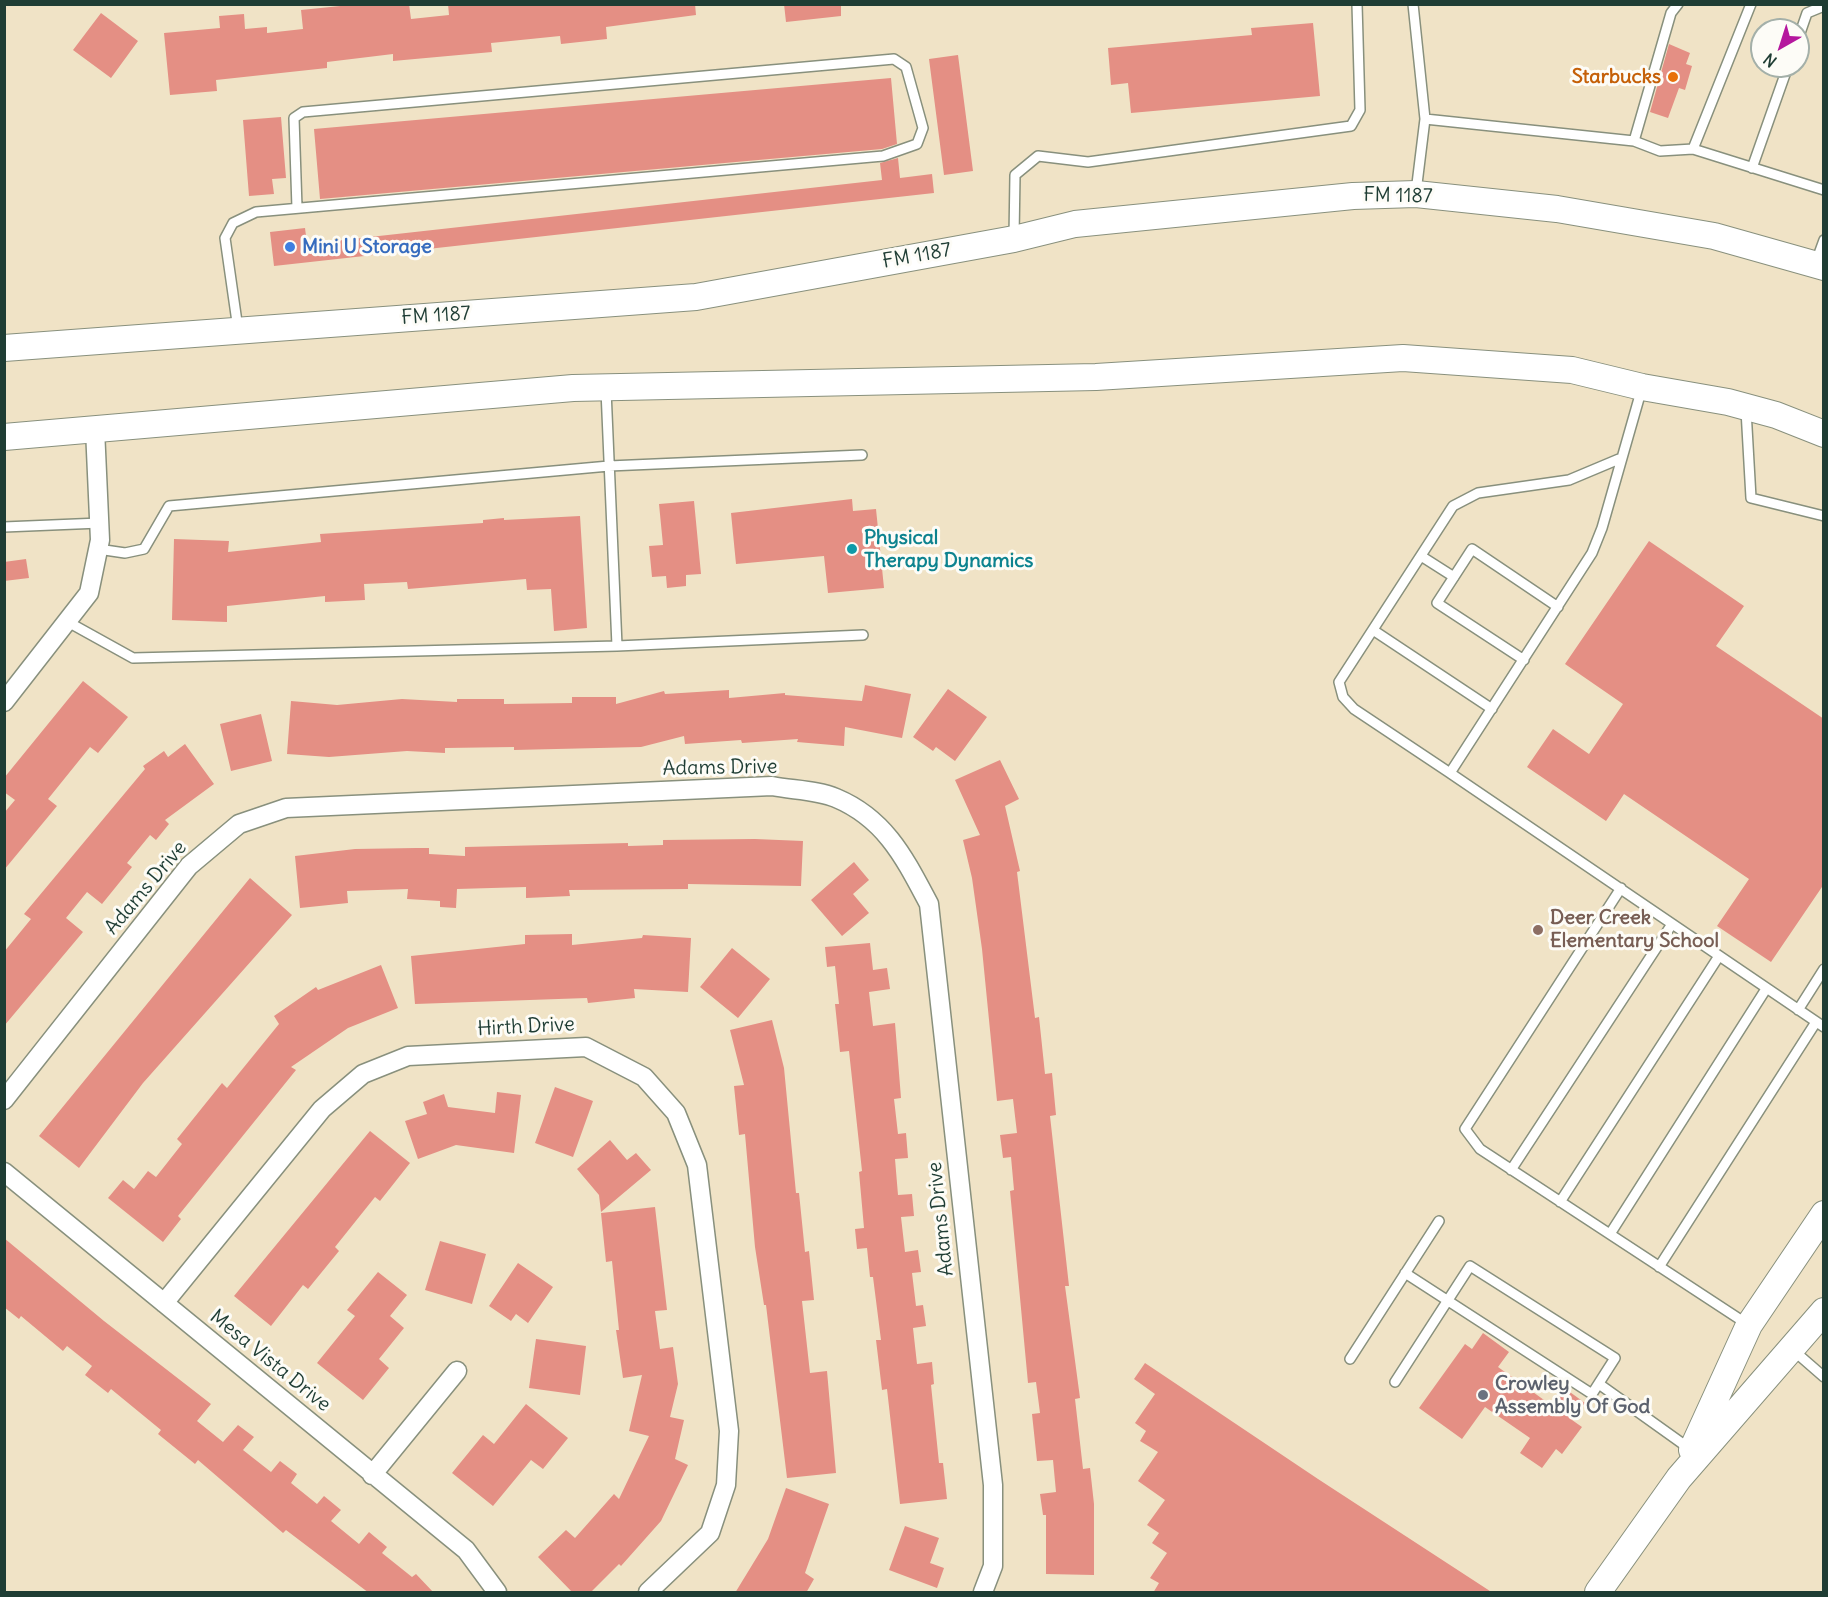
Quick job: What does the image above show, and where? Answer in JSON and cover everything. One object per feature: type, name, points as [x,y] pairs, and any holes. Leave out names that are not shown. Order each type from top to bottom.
[{"type":"main road","name":"FM 1187","points":[[4,348],[696,297],[1014,239],[1075,224],[1353,196],[1416,194],[1557,209],[1714,236],[1820,266]]},
{"type":"main road","points":[[4,437],[606,388],[1096,376],[1403,358],[1572,369],[1642,387],[1737,405],[1776,415],[1824,434]]},
{"type":"main road","points":[[1737,405],[1761,396],[1824,417]]},
{"type":"main road","points":[[1679,1478],[1749,1325],[1824,1214]]},
{"type":"main road","points":[[1599,1593],[1679,1478],[1824,1311]]},
{"type":"street","points":[[4,702],[89,593],[98,549],[100,524],[95,429]]},
{"type":"street","name":"Adams Drive","points":[[4,1100],[189,866],[239,824],[286,808],[298,807],[772,786],[836,797],[875,822],[901,850],[929,904],[993,1485],[993,1566],[983,1593]]},
{"type":"street","name":"Hirth Drive","points":[[164,1303],[322,1109],[363,1074],[408,1056],[586,1047],[644,1077],[676,1113],[697,1165],[729,1431],[726,1485],[710,1533],[648,1593]]},
{"type":"street","name":"Mesa Vista Drive","points":[[4,1172],[466,1550],[497,1593]]},
{"type":"street","points":[[372,1475],[457,1371]]},
{"type":"lane","points":[[1014,239],[1015,175],[1038,156],[1088,162],[1352,126],[1360,110],[1356,4]]},
{"type":"lane","points":[[1413,4],[1425,119],[1416,194]]},
{"type":"lane","points":[[1634,141],[1671,13],[1678,4]]},
{"type":"lane","points":[[1694,149],[1751,4]]},
{"type":"lane","points":[[1805,18],[1807,13],[1824,6]]},
{"type":"lane","points":[[238,331],[225,238],[233,223],[256,212],[883,156],[917,144],[923,128],[906,67],[894,59],[303,111],[294,118],[297,208]]},
{"type":"lane","points":[[1752,168],[1784,78]]},
{"type":"lane","points":[[1425,119],[1634,141],[1660,151],[1694,149],[1824,190]]},
{"type":"lane","points":[[1820,266],[1824,240]]},
{"type":"lane","points":[[1450,772],[1592,553],[1602,528],[1619,459],[1642,387]]},
{"type":"lane","points":[[606,388],[617,646]]},
{"type":"lane","points":[[1737,405],[1751,498],[1824,516]]},
{"type":"lane","points":[[98,549],[126,553],[144,549],[169,506],[609,466],[862,455]]},
{"type":"lane","points":[[1619,459],[1569,480],[1478,493],[1453,506],[1339,682],[1343,698],[1354,709],[1820,1024],[1659,1267]]},
{"type":"lane","points":[[4,527],[100,524]]},
{"type":"lane","points":[[1524,660],[1437,603],[1472,549],[1558,607]]},
{"type":"lane","points":[[1421,556],[1454,577]]},
{"type":"lane","points":[[68,622],[133,658],[617,646],[863,635]]},
{"type":"lane","points":[[1373,630],[1492,709]]},
{"type":"lane","points":[[1621,888],[1466,1129],[1480,1149],[1749,1325]]},
{"type":"lane","points":[[1511,1170],[1672,924]]},
{"type":"lane","points":[[1560,1202],[1719,956]]},
{"type":"lane","points":[[1798,1010],[1824,969]]},
{"type":"lane","points":[[1610,1234],[1766,989]]},
{"type":"lane","points":[[1350,1359],[1438,1221]]},
{"type":"lane","points":[[1395,1382],[1448,1300],[1470,1266],[1615,1358],[1592,1394],[1448,1300],[1405,1273]]},
{"type":"lane","points":[[1792,1348],[1824,1377]]},
{"type":"lane","points":[[1599,1384],[1692,1451]]},
{"type":"building","points":[[360,4],[409,4],[411,19],[449,15],[448,4],[695,4],[696,15],[606,27],[607,39],[561,44],[560,36],[491,43],[492,52],[393,61],[393,54],[327,62],[327,68],[216,80],[217,91],[170,95],[164,33],[220,28],[219,16],[244,14],[245,29],[267,27],[267,33],[303,29],[301,10]]},
{"type":"building","points":[[784,4],[841,4],[841,16],[786,22]]},
{"type":"building","points":[[101,13],[138,41],[111,78],[73,50]]},
{"type":"building","points":[[1313,23],[1320,96],[1131,113],[1128,83],[1111,85],[1108,48],[1252,35],[1251,28]]},
{"type":"building","name":"Starbucks","points":[[1669,44],[1690,53],[1686,64],[1692,66],[1685,90],[1679,88],[1668,118],[1650,112]]},
{"type":"building","points":[[958,55],[973,171],[944,175],[929,59]]},
{"type":"building","points":[[891,78],[897,144],[882,149],[320,199],[314,129]]},
{"type":"building","points":[[281,117],[286,178],[272,179],[274,194],[249,196],[243,120]]},
{"type":"building","points":[[898,158],[900,178],[932,174],[934,193],[274,266],[270,232],[305,228],[307,244],[882,180],[880,163]]},
{"type":"building","points":[[852,499],[853,511],[876,509],[884,588],[828,593],[824,556],[736,564],[731,513]]},
{"type":"building","points":[[694,501],[701,574],[686,575],[686,586],[667,588],[666,576],[652,577],[649,546],[663,545],[659,504]]},
{"type":"building","points":[[580,516],[587,628],[554,631],[551,589],[527,590],[526,579],[408,589],[407,582],[364,584],[365,600],[325,602],[325,596],[227,606],[227,622],[172,620],[174,539],[229,541],[228,552],[321,542],[320,534],[483,523],[483,520],[504,518],[504,520]]},
{"type":"building","points":[[1649,541],[1744,606],[1716,646],[1824,719],[1824,884],[1771,962],[1717,926],[1749,879],[1624,794],[1606,821],[1527,767],[1553,729],[1589,754],[1623,704],[1565,664]]},
{"type":"building","points":[[26,559],[29,578],[4,581],[4,562]]},
{"type":"building","points":[[83,681],[128,717],[98,753],[90,747],[48,799],[57,806],[4,870],[4,813],[15,800],[4,792],[4,778]]},
{"type":"building","points":[[865,685],[911,694],[902,738],[845,727],[844,746],[797,742],[798,739],[685,744],[684,736],[641,747],[514,750],[514,747],[445,748],[445,753],[407,751],[329,757],[287,754],[291,701],[337,705],[402,699],[457,702],[457,699],[504,699],[504,704],[572,703],[572,697],[616,697],[616,704],[664,691],[665,694],[729,690],[729,698],[785,693],[785,695],[862,701]]},
{"type":"building","points":[[948,689],[987,717],[955,761],[936,747],[933,751],[913,737]]},
{"type":"building","points":[[261,714],[272,761],[231,771],[220,724]]},
{"type":"building","points":[[185,744],[214,784],[165,820],[169,824],[156,840],[150,835],[127,863],[132,867],[102,904],[87,892],[66,918],[83,932],[4,1026],[4,952],[31,919],[24,914],[145,769],[143,766],[164,751],[168,757]]},
{"type":"building","points":[[1000,760],[1019,799],[1005,806],[1020,871],[1017,872],[1035,1018],[1039,1017],[1045,1074],[1052,1073],[1056,1115],[1050,1116],[1069,1286],[1065,1286],[1080,1398],[1075,1399],[1083,1469],[1090,1468],[1094,1504],[1094,1575],[1046,1574],[1046,1515],[1043,1515],[1040,1494],[1056,1492],[1053,1460],[1037,1461],[1032,1414],[1040,1413],[1036,1382],[1028,1383],[1010,1191],[1014,1190],[1011,1157],[1003,1158],[1000,1135],[1017,1133],[1013,1099],[997,1101],[982,949],[972,878],[963,840],[980,835],[955,780]]},
{"type":"building","points":[[663,840],[803,841],[801,886],[688,884],[688,889],[569,890],[570,896],[526,898],[526,887],[457,889],[456,908],[440,907],[440,901],[407,899],[408,889],[347,891],[348,903],[300,908],[295,856],[355,849],[429,848],[429,854],[465,856],[465,847],[628,843],[628,846],[663,845]]},
{"type":"building","points":[[854,862],[869,880],[853,894],[869,913],[842,936],[811,900]]},
{"type":"building","points":[[250,878],[292,915],[143,1083],[79,1168],[39,1136]]},
{"type":"building","points":[[572,934],[572,945],[642,938],[643,935],[691,938],[688,992],[634,989],[635,998],[588,1003],[587,998],[415,1004],[411,956],[525,944],[525,935]]},
{"type":"building","points":[[870,943],[873,970],[887,968],[890,989],[869,992],[873,1026],[895,1023],[901,1098],[894,1099],[898,1134],[906,1133],[908,1158],[895,1159],[898,1195],[912,1194],[914,1216],[901,1217],[905,1252],[918,1250],[921,1272],[912,1273],[916,1306],[923,1305],[926,1326],[913,1328],[917,1364],[932,1362],[934,1384],[931,1385],[939,1463],[943,1463],[947,1499],[900,1504],[887,1389],[882,1390],[876,1340],[881,1340],[873,1277],[870,1277],[867,1248],[857,1249],[855,1229],[864,1228],[859,1172],[862,1171],[849,1051],[840,1052],[835,1004],[839,1004],[835,966],[827,967],[825,947]]},
{"type":"building","points":[[732,948],[770,979],[738,1018],[700,987]]},
{"type":"building","points":[[381,965],[398,1008],[348,1028],[291,1067],[296,1070],[178,1216],[181,1219],[163,1242],[108,1198],[123,1180],[134,1189],[148,1171],[156,1177],[182,1144],[177,1139],[222,1083],[227,1088],[279,1024],[274,1016],[316,987],[318,990]]},
{"type":"building","points":[[772,1020],[784,1068],[796,1193],[799,1193],[805,1252],[809,1251],[814,1300],[802,1301],[810,1373],[827,1371],[836,1473],[787,1478],[766,1305],[764,1305],[755,1247],[745,1134],[739,1135],[734,1086],[744,1085],[730,1030]]},
{"type":"building","points":[[555,1087],[593,1101],[573,1157],[535,1143]]},
{"type":"building","points":[[497,1092],[521,1095],[514,1153],[456,1145],[418,1159],[405,1121],[427,1114],[423,1102],[444,1094],[448,1107],[495,1113]]},
{"type":"building","points":[[370,1131],[410,1163],[380,1201],[375,1197],[335,1247],[339,1251],[308,1289],[303,1285],[271,1326],[234,1296]]},
{"type":"building","points":[[610,1140],[627,1160],[636,1153],[651,1170],[601,1212],[599,1195],[577,1169]]},
{"type":"building","points":[[655,1207],[667,1310],[655,1311],[660,1349],[673,1347],[678,1384],[670,1417],[684,1420],[675,1459],[688,1465],[661,1521],[621,1566],[619,1564],[590,1593],[573,1593],[538,1557],[566,1530],[575,1538],[614,1494],[619,1499],[649,1436],[629,1431],[642,1375],[623,1378],[616,1330],[619,1330],[612,1261],[606,1262],[601,1213]]},
{"type":"building","points":[[4,1238],[104,1321],[211,1404],[197,1421],[223,1442],[238,1425],[254,1437],[243,1450],[271,1472],[280,1461],[297,1474],[291,1483],[317,1504],[324,1496],[341,1510],[331,1521],[359,1544],[369,1532],[387,1547],[382,1553],[412,1577],[416,1574],[434,1593],[369,1593],[286,1530],[283,1533],[198,1460],[195,1464],[158,1434],[161,1430],[111,1389],[108,1393],[85,1375],[92,1366],[67,1346],[63,1351],[21,1316],[19,1319],[4,1307]]},
{"type":"building","points":[[440,1241],[486,1254],[472,1304],[425,1290]]},
{"type":"building","points":[[518,1263],[553,1287],[528,1323],[516,1314],[511,1321],[489,1306]]},
{"type":"building","points":[[378,1272],[407,1295],[390,1316],[404,1328],[379,1359],[389,1368],[363,1400],[317,1363],[355,1316],[347,1310]]},
{"type":"building","name":"Crowley Assembly Of God","points":[[1483,1333],[1509,1352],[1498,1367],[1551,1405],[1563,1387],[1585,1403],[1572,1420],[1582,1427],[1562,1454],[1556,1449],[1542,1468],[1520,1453],[1530,1438],[1485,1407],[1462,1439],[1419,1408],[1465,1344],[1472,1349]]},
{"type":"building","points":[[536,1339],[586,1346],[580,1395],[529,1388]]},
{"type":"building","points":[[1145,1363],[1493,1593],[1153,1593],[1159,1583],[1150,1578],[1167,1553],[1152,1543],[1159,1533],[1147,1525],[1165,1500],[1138,1481],[1158,1452],[1140,1441],[1146,1431],[1135,1423],[1155,1394],[1134,1379]]},
{"type":"building","points":[[526,1404],[568,1438],[543,1469],[531,1460],[493,1506],[452,1473],[483,1435],[494,1444]]},
{"type":"building","points":[[786,1488],[829,1504],[805,1573],[814,1579],[806,1593],[735,1593],[768,1539]]},
{"type":"building","points":[[905,1526],[939,1538],[930,1563],[944,1568],[937,1588],[889,1570]]},
{"type":"place","name":"Starbucks","points":[[1673,77]]},
{"type":"place","name":"Mini U Storage","points":[[290,247]]},
{"type":"place","name":"Physical Therapy Dynamics","points":[[852,549]]},
{"type":"place","name":"Deer Creek Elementary School","points":[[1538,930]]},
{"type":"place","name":"Crowley Assembly Of God","points":[[1483,1395]]}]
